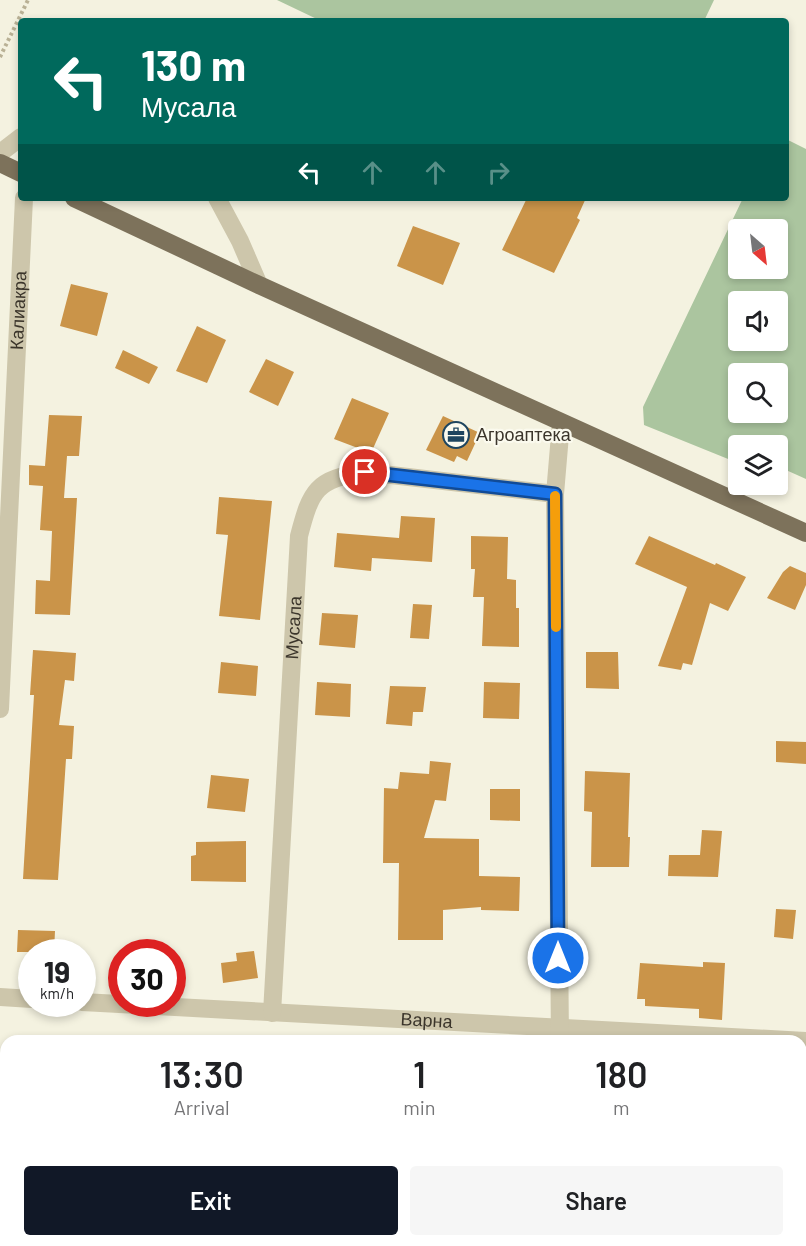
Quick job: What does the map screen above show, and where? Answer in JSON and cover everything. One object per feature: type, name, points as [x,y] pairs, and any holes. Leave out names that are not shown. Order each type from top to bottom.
[{"type":"main road","points":[[0,163],[18,172]]},
{"type":"main road","points":[[80,201],[259,285],[806,533]]},
{"type":"street","points":[[0,153],[18,139]]},
{"type":"street","name":"Калиакра","points":[[0,709],[24,201]]},
{"type":"street","points":[[218,201],[240,241],[259,285]]},
{"type":"street","points":[[560,1035],[555,494],[561,423]]},
{"type":"street","name":"Мусала","points":[[272,1013],[299,536],[306,508],[320,487],[338,476],[365,472],[555,494]]},
{"type":"street","points":[[0,997],[18,998]]},
{"type":"street","name":"Варна","points":[[96,1003],[272,1013],[560,1035]]},
{"type":"path","points":[[19,18],[28,0]]},
{"type":"path","points":[[0,57],[18,20]]},
{"type":"green space","points":[[277,0],[714,0],[705,18],[315,18]]},
{"type":"green space","points":[[789,140],[806,149],[806,479],[788,471],[788,435],[728,435],[728,459],[644,425],[643,407],[728,229],[728,279],[788,279],[788,219],[733,219],[742,201],[789,201]]},
{"type":"building","points":[[526,201],[585,201],[577,218],[580,220],[554,273],[502,250]]},
{"type":"building","points":[[413,226],[460,243],[443,285],[397,266]]},
{"type":"building","points":[[71,284],[108,293],[97,336],[60,326]]},
{"type":"building","points":[[197,326],[226,340],[207,383],[176,371]]},
{"type":"building","points":[[123,350],[158,367],[149,384],[115,368]]},
{"type":"building","points":[[266,359],[294,372],[278,406],[249,392]]},
{"type":"building","points":[[352,398],[389,413],[371,453],[334,439]]},
{"type":"building","points":[[49,415],[82,416],[79,456],[67,456],[64,498],[77,498],[70,615],[35,614],[36,580],[50,581],[52,531],[40,530],[43,486],[29,485],[29,465],[45,466]]},
{"type":"building","points":[[443,416],[480,433],[467,461],[457,456],[454,462],[426,450]]},
{"type":"building","points":[[219,497],[272,501],[260,620],[219,616],[228,535],[216,534]]},
{"type":"building","points":[[401,516],[435,518],[432,562],[372,558],[371,571],[334,567],[337,533],[399,538]]},
{"type":"building","points":[[471,536],[508,537],[507,579],[516,580],[519,647],[482,646],[484,597],[473,597],[475,569],[471,569]]},
{"type":"building","points":[[649,536],[746,577],[728,611],[710,603],[692,665],[683,663],[681,670],[658,666],[687,587],[635,564]]},
{"type":"building","points":[[790,566],[806,573],[806,585],[795,610],[767,598],[783,572]]},
{"type":"building","points":[[413,604],[432,605],[429,639],[410,638]]},
{"type":"building","points":[[322,613],[358,615],[355,648],[319,645]]},
{"type":"building","points":[[33,650],[76,653],[74,681],[65,680],[59,725],[74,726],[72,759],[66,759],[58,880],[23,879],[34,695],[30,695]]},
{"type":"building","points":[[586,652],[618,652],[619,689],[586,688]]},
{"type":"building","points":[[221,662],[258,666],[256,696],[218,693]]},
{"type":"building","points":[[317,682],[351,684],[350,717],[315,715]]},
{"type":"building","points":[[484,682],[520,683],[519,719],[483,718]]},
{"type":"building","points":[[390,686],[426,687],[423,712],[413,712],[412,726],[386,724]]},
{"type":"building","points":[[776,741],[806,742],[806,764],[776,762]]},
{"type":"building","points":[[430,761],[451,763],[446,801],[435,800],[424,838],[479,839],[479,876],[520,877],[519,911],[481,910],[481,907],[443,910],[443,940],[398,940],[399,863],[383,863],[384,788],[398,789],[400,772],[429,774]]},
{"type":"building","points":[[585,771],[630,773],[629,867],[591,867],[592,812],[584,811]]},
{"type":"building","points":[[211,775],[249,779],[245,812],[207,808]]},
{"type":"building","points":[[490,789],[520,789],[520,821],[490,820]]},
{"type":"building","points":[[702,830],[722,831],[718,877],[668,876],[669,855],[700,855]]},
{"type":"building","points":[[246,841],[246,882],[191,881],[191,856],[196,855],[196,842]]},
{"type":"building","points":[[776,909],[796,910],[793,939],[774,937]]},
{"type":"building","points":[[18,930],[55,931],[55,939],[18,939],[17,952]]},
{"type":"building","points":[[254,951],[258,978],[223,983],[221,963],[237,961],[236,953]]},
{"type":"building","points":[[703,962],[725,963],[722,1020],[699,1018],[699,1009],[645,1006],[645,999],[637,999],[640,963],[703,967]]},
{"type":"slow traffic","points":[[555,496],[556,627]]},
{"type":"place","name":"Агроаптека","points":[[456,435]]},
{"type":"route","points":[[365,472],[555,494],[558,958]]}]
